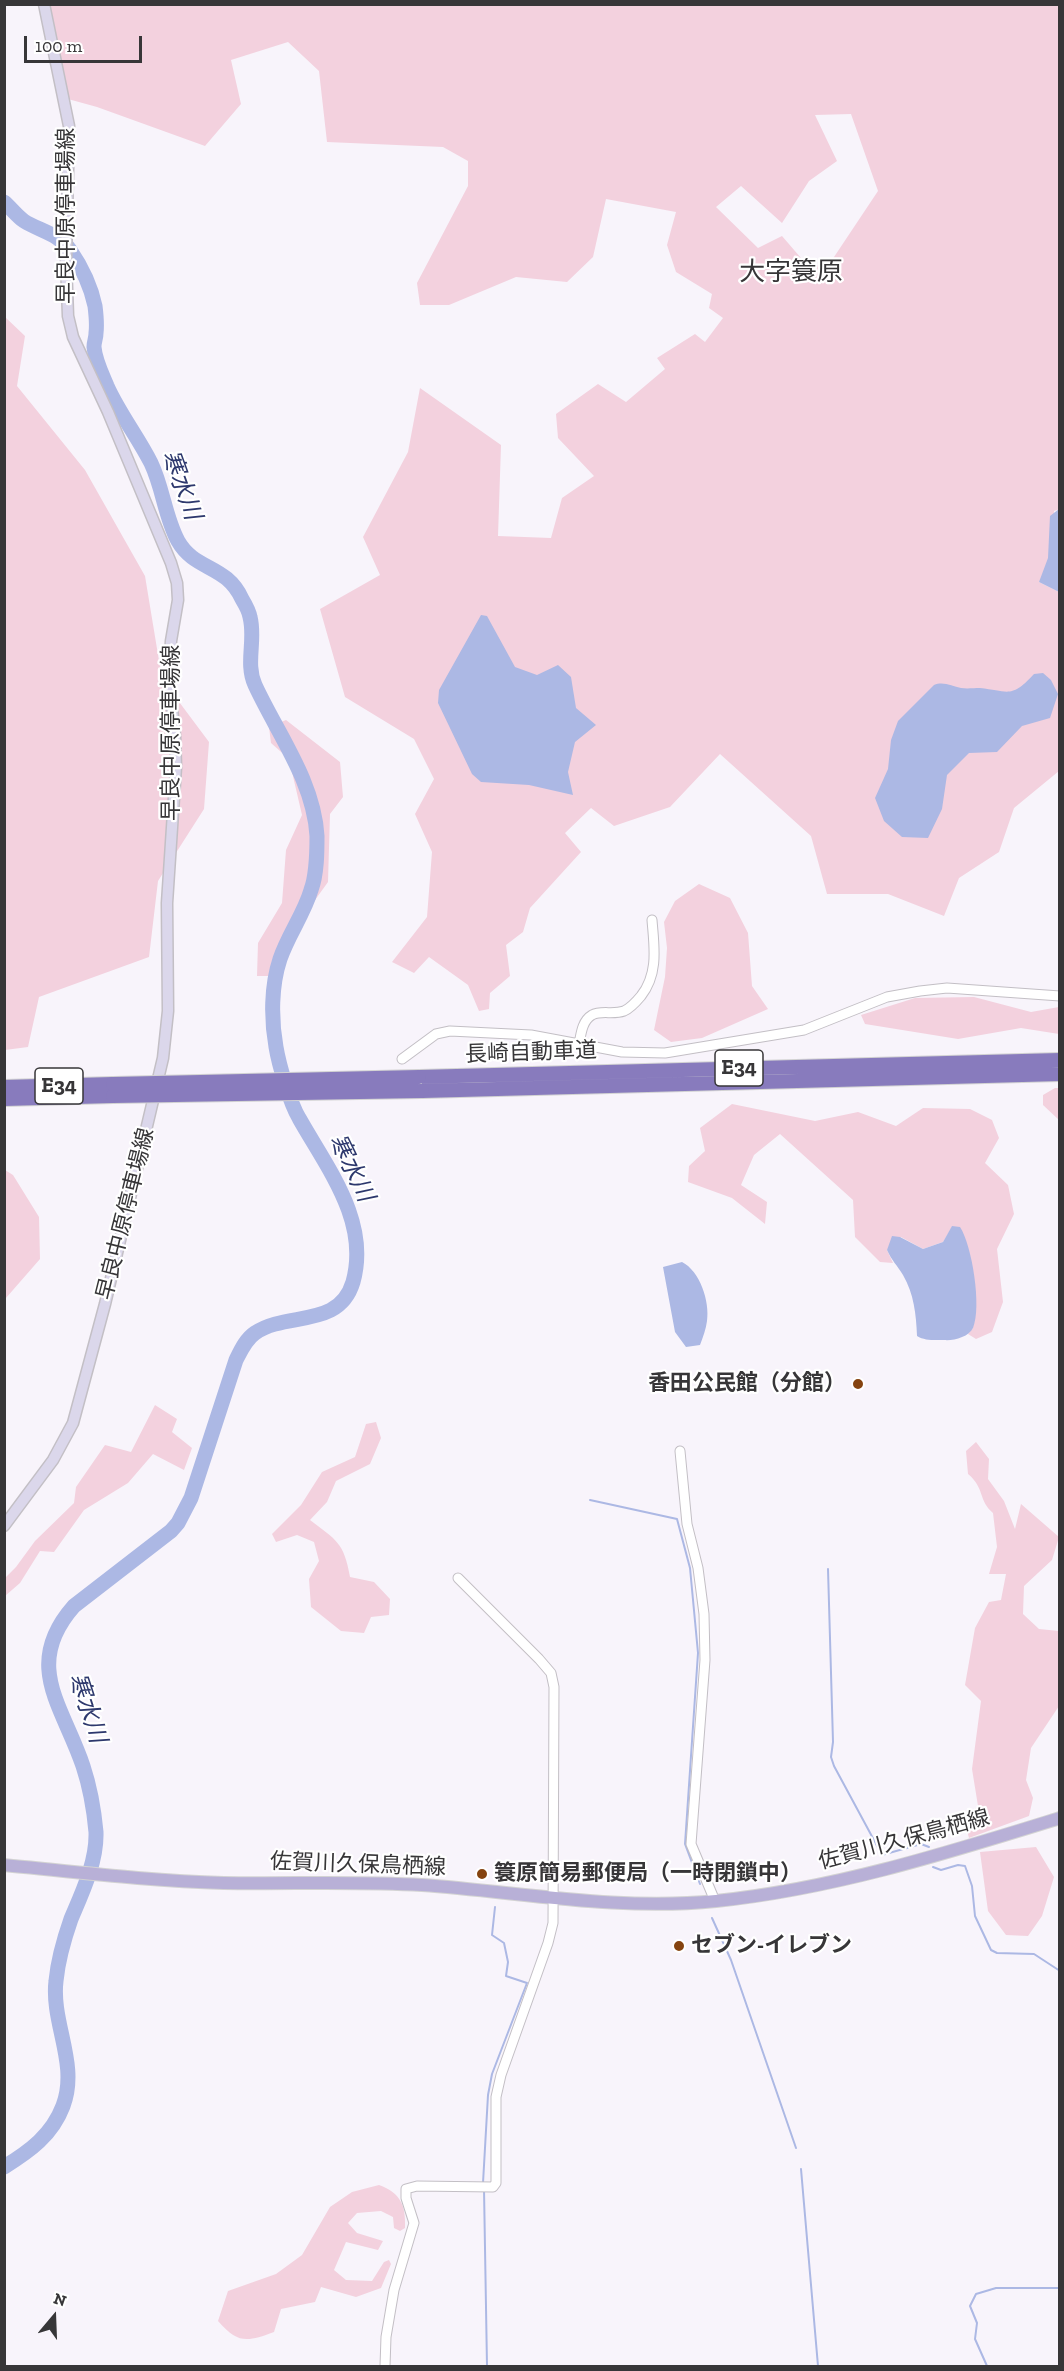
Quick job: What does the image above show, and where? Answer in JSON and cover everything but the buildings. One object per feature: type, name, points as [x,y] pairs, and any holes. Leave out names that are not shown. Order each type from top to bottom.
[{"type":"highway","name":"長崎自動車道","points":[[4,1099],[113,1090],[419,1077],[1059,1060]]},
{"type":"highway","name":"長崎自動車道","points":[[4,1087],[113,1090],[422,1091],[1059,1074]]},
{"type":"main road","name":"早良中原停車場線","points":[[4,1526],[53,1460],[73,1423],[105,1304],[163,1058],[168,1011],[167,903],[176,767],[169,680],[171,641],[178,600],[177,583],[171,563],[108,411],[73,337],[67,308],[66,261],[69,126],[44,4]]},
{"type":"main road","name":"佐賀川久保鳥栖線","points":[[4,1865],[103,1875],[221,1882],[421,1885],[627,1904],[715,1901],[828,1883],[970,1845],[1059,1818]]},
{"type":"street","points":[[579,1044],[585,1022],[590,1016],[599,1012],[625,1010],[633,1005],[647,989],[653,974],[655,958],[652,920]]},
{"type":"street","points":[[402,1059],[436,1034],[450,1031],[531,1035],[640,1053],[681,1051],[804,1030],[887,997],[929,990],[947,988],[1059,996]]},
{"type":"street","points":[[680,1451],[687,1524],[698,1568],[704,1614],[705,1660],[691,1844],[715,1901]]},
{"type":"street","points":[[385,2367],[386,2337],[394,2290],[414,2223],[406,2198],[406,2189],[417,2186],[493,2187],[496,2183],[496,2097],[501,2075],[549,1943],[553,1923],[555,1899],[554,1687],[551,1673],[540,1659],[458,1578]]},
{"type":"shaded area","points":[[48,5],[1059,5],[1060,509],[1054,511],[1060,563],[1039,582],[1059,592],[1059,771],[1014,808],[999,852],[959,878],[944,916],[888,894],[827,894],[811,836],[720,754],[670,807],[614,826],[591,808],[565,833],[581,852],[530,908],[523,932],[506,945],[510,976],[490,993],[489,1009],[479,1011],[468,985],[429,957],[414,973],[392,962],[427,917],[432,852],[415,814],[434,779],[414,739],[345,697],[320,609],[380,575],[363,537],[408,452],[420,388],[501,445],[498,536],[551,538],[562,498],[594,476],[558,438],[556,414],[598,384],[626,402],[665,369],[657,358],[695,334],[705,342],[723,318],[709,308],[712,294],[676,272],[667,245],[676,212],[606,199],[593,257],[567,282],[516,277],[449,305],[420,305],[417,283],[468,186],[468,161],[443,147],[327,142],[319,71],[288,42],[231,60],[241,104],[205,146],[97,107],[68,99]],"holes":[[[851,114],[878,191],[826,269],[801,258],[782,236],[758,248],[716,207],[741,186],[782,223],[809,181],[837,161],[815,115]]]},
{"type":"shaded area","points":[[4,316],[25,336],[17,386],[85,470],[145,576],[162,679],[209,742],[204,809],[158,881],[149,957],[39,997],[28,1047],[5,1050]]},
{"type":"shaded area","points":[[286,720],[340,762],[343,797],[330,814],[328,882],[277,953],[269,976],[257,976],[258,943],[282,903],[286,850],[302,815],[289,759],[271,743],[269,727]]},
{"type":"shaded area","points":[[699,884],[730,898],[748,933],[752,986],[768,1009],[702,1038],[671,1042],[654,1030],[665,977],[667,948],[664,922],[675,901]]},
{"type":"shaded area","points":[[974,997],[1031,1012],[1059,1007],[1059,1034],[1021,1028],[958,1039],[865,1024],[861,1015],[915,998]]},
{"type":"shaded area","points":[[1059,1088],[1059,1120],[1043,1105],[1043,1095]]},
{"type":"shaded area","points":[[732,1104],[815,1121],[858,1112],[896,1126],[923,1108],[970,1109],[992,1120],[999,1138],[985,1163],[1008,1185],[1014,1214],[997,1249],[1003,1302],[992,1332],[976,1339],[968,1334],[973,1328],[970,1254],[952,1227],[943,1242],[923,1249],[901,1237],[887,1250],[893,1263],[880,1262],[855,1237],[853,1200],[780,1134],[754,1155],[741,1185],[767,1202],[765,1224],[732,1198],[688,1182],[689,1166],[705,1151],[700,1128]]},
{"type":"shaded area","points":[[5,1170],[13,1175],[39,1217],[40,1259],[6,1298]]},
{"type":"shaded area","points":[[155,1405],[177,1419],[172,1432],[192,1448],[184,1470],[153,1454],[128,1483],[84,1510],[54,1552],[40,1551],[20,1583],[5,1596],[5,1578],[35,1541],[74,1503],[76,1487],[105,1445],[131,1452]]},
{"type":"shaded area","points":[[376,1422],[381,1438],[370,1464],[336,1481],[327,1502],[310,1520],[326,1532],[342,1549],[350,1577],[374,1582],[390,1599],[389,1615],[371,1617],[364,1633],[341,1631],[311,1607],[309,1579],[319,1561],[314,1542],[297,1535],[276,1542],[272,1534],[301,1505],[322,1472],[355,1457],[366,1424]]},
{"type":"shaded area","points":[[976,1442],[989,1459],[988,1479],[1004,1501],[1015,1529],[1021,1504],[1059,1537],[1052,1560],[1024,1586],[1023,1614],[1039,1629],[1059,1631],[1059,1706],[1031,1748],[1026,1780],[1033,1798],[1029,1816],[969,1838],[964,1819],[978,1806],[972,1769],[981,1701],[965,1685],[975,1628],[989,1602],[1001,1600],[1006,1574],[989,1574],[997,1547],[993,1513],[985,1503],[977,1484],[968,1474],[966,1451]]},
{"type":"shaded area","points":[[1036,1847],[1054,1877],[1042,1916],[1028,1936],[1006,1935],[988,1911],[980,1852]]},
{"type":"shaded area","points":[[379,2185],[392,2192],[401,2201],[405,2228],[400,2231],[394,2228],[393,2217],[381,2211],[357,2213],[348,2223],[357,2233],[383,2241],[378,2250],[346,2242],[334,2270],[346,2280],[372,2281],[384,2262],[389,2260],[391,2264],[381,2288],[356,2297],[321,2287],[315,2302],[281,2309],[274,2332],[257,2338],[237,2337],[218,2321],[228,2291],[276,2274],[302,2255],[330,2207],[352,2192]]},
{"type":"water","points":[[1059,509],[1059,592],[1039,582],[1048,558],[1050,516]]},
{"type":"water","points":[[481,615],[487,616],[515,667],[537,675],[558,665],[571,677],[576,708],[596,725],[575,742],[568,772],[573,795],[529,785],[481,782],[472,774],[438,703],[439,690]]},
{"type":"water","points":[[1043,673],[1051,680],[1058,694],[1050,718],[1022,726],[997,752],[969,753],[947,775],[942,809],[928,838],[902,837],[884,821],[875,798],[888,769],[891,740],[898,721],[934,685],[944,684],[1009,692],[1020,687],[1034,674]]},
{"type":"water","points":[[952,1226],[960,1227],[972,1261],[976,1292],[976,1318],[971,1331],[960,1338],[923,1339],[917,1336],[910,1289],[887,1250],[892,1236],[900,1237],[923,1249],[943,1242]]},
{"type":"water","points":[[682,1262],[694,1272],[699,1280],[708,1313],[700,1345],[686,1347],[675,1332],[663,1267]]},
{"type":"waterway","name":"寒水川","points":[[4,202],[24,221],[60,240],[74,256],[88,284],[95,306],[94,347],[99,367],[112,396],[151,463],[178,541],[193,558],[228,579],[249,612],[252,626],[252,677],[302,777],[309,796],[317,836],[313,884],[283,950],[277,969],[273,991],[273,1025],[276,1047],[285,1084],[296,1111],[333,1176],[351,1216],[356,1238],[357,1259],[353,1282],[346,1297],[336,1307],[311,1317],[268,1326],[252,1335],[246,1342],[236,1360],[191,1498],[178,1523],[171,1531],[74,1606],[59,1627],[51,1647],[49,1667],[52,1686],[90,1790],[96,1843],[88,1877],[66,1934],[57,1973],[57,2012],[68,2075],[63,2106],[53,2126],[46,2134],[23,2155],[4,2167]]},
{"type":"waterway","points":[[590,1500],[677,1519],[690,1568],[698,1653],[685,1844],[700,1884]]},
{"type":"waterway","points":[[828,1569],[833,1742],[831,1757],[834,1766],[882,1855],[921,1844],[929,1847]]},
{"type":"waterway","points":[[933,1867],[941,1870],[958,1865],[965,1866],[972,1886],[975,1916],[991,1950],[997,1953],[1034,1954],[1060,1971]]},
{"type":"waterway","points":[[483,2183],[488,2095],[492,2074],[527,1983],[506,1976],[508,1962],[504,1943],[492,1935],[495,1907]]},
{"type":"waterway","points":[[712,1918],[731,1960],[796,2148]]},
{"type":"waterway","points":[[801,2169],[818,2366]]},
{"type":"waterway","points":[[484,2189],[487,2366]]},
{"type":"waterway","points":[[987,2366],[975,2339],[977,2323],[970,2306],[976,2294],[996,2288],[1060,2288]]},
{"type":"place","name":"香田公民館（分館）","points":[[858,1384]]},
{"type":"place","name":"簑原簡易郵便局（一時閉鎖中）","points":[[482,1874]]},
{"type":"place","name":"セブン-イレブン","points":[[679,1946]]},
{"type":"district","name":"大字簑原","points":[[791,273]]}]
